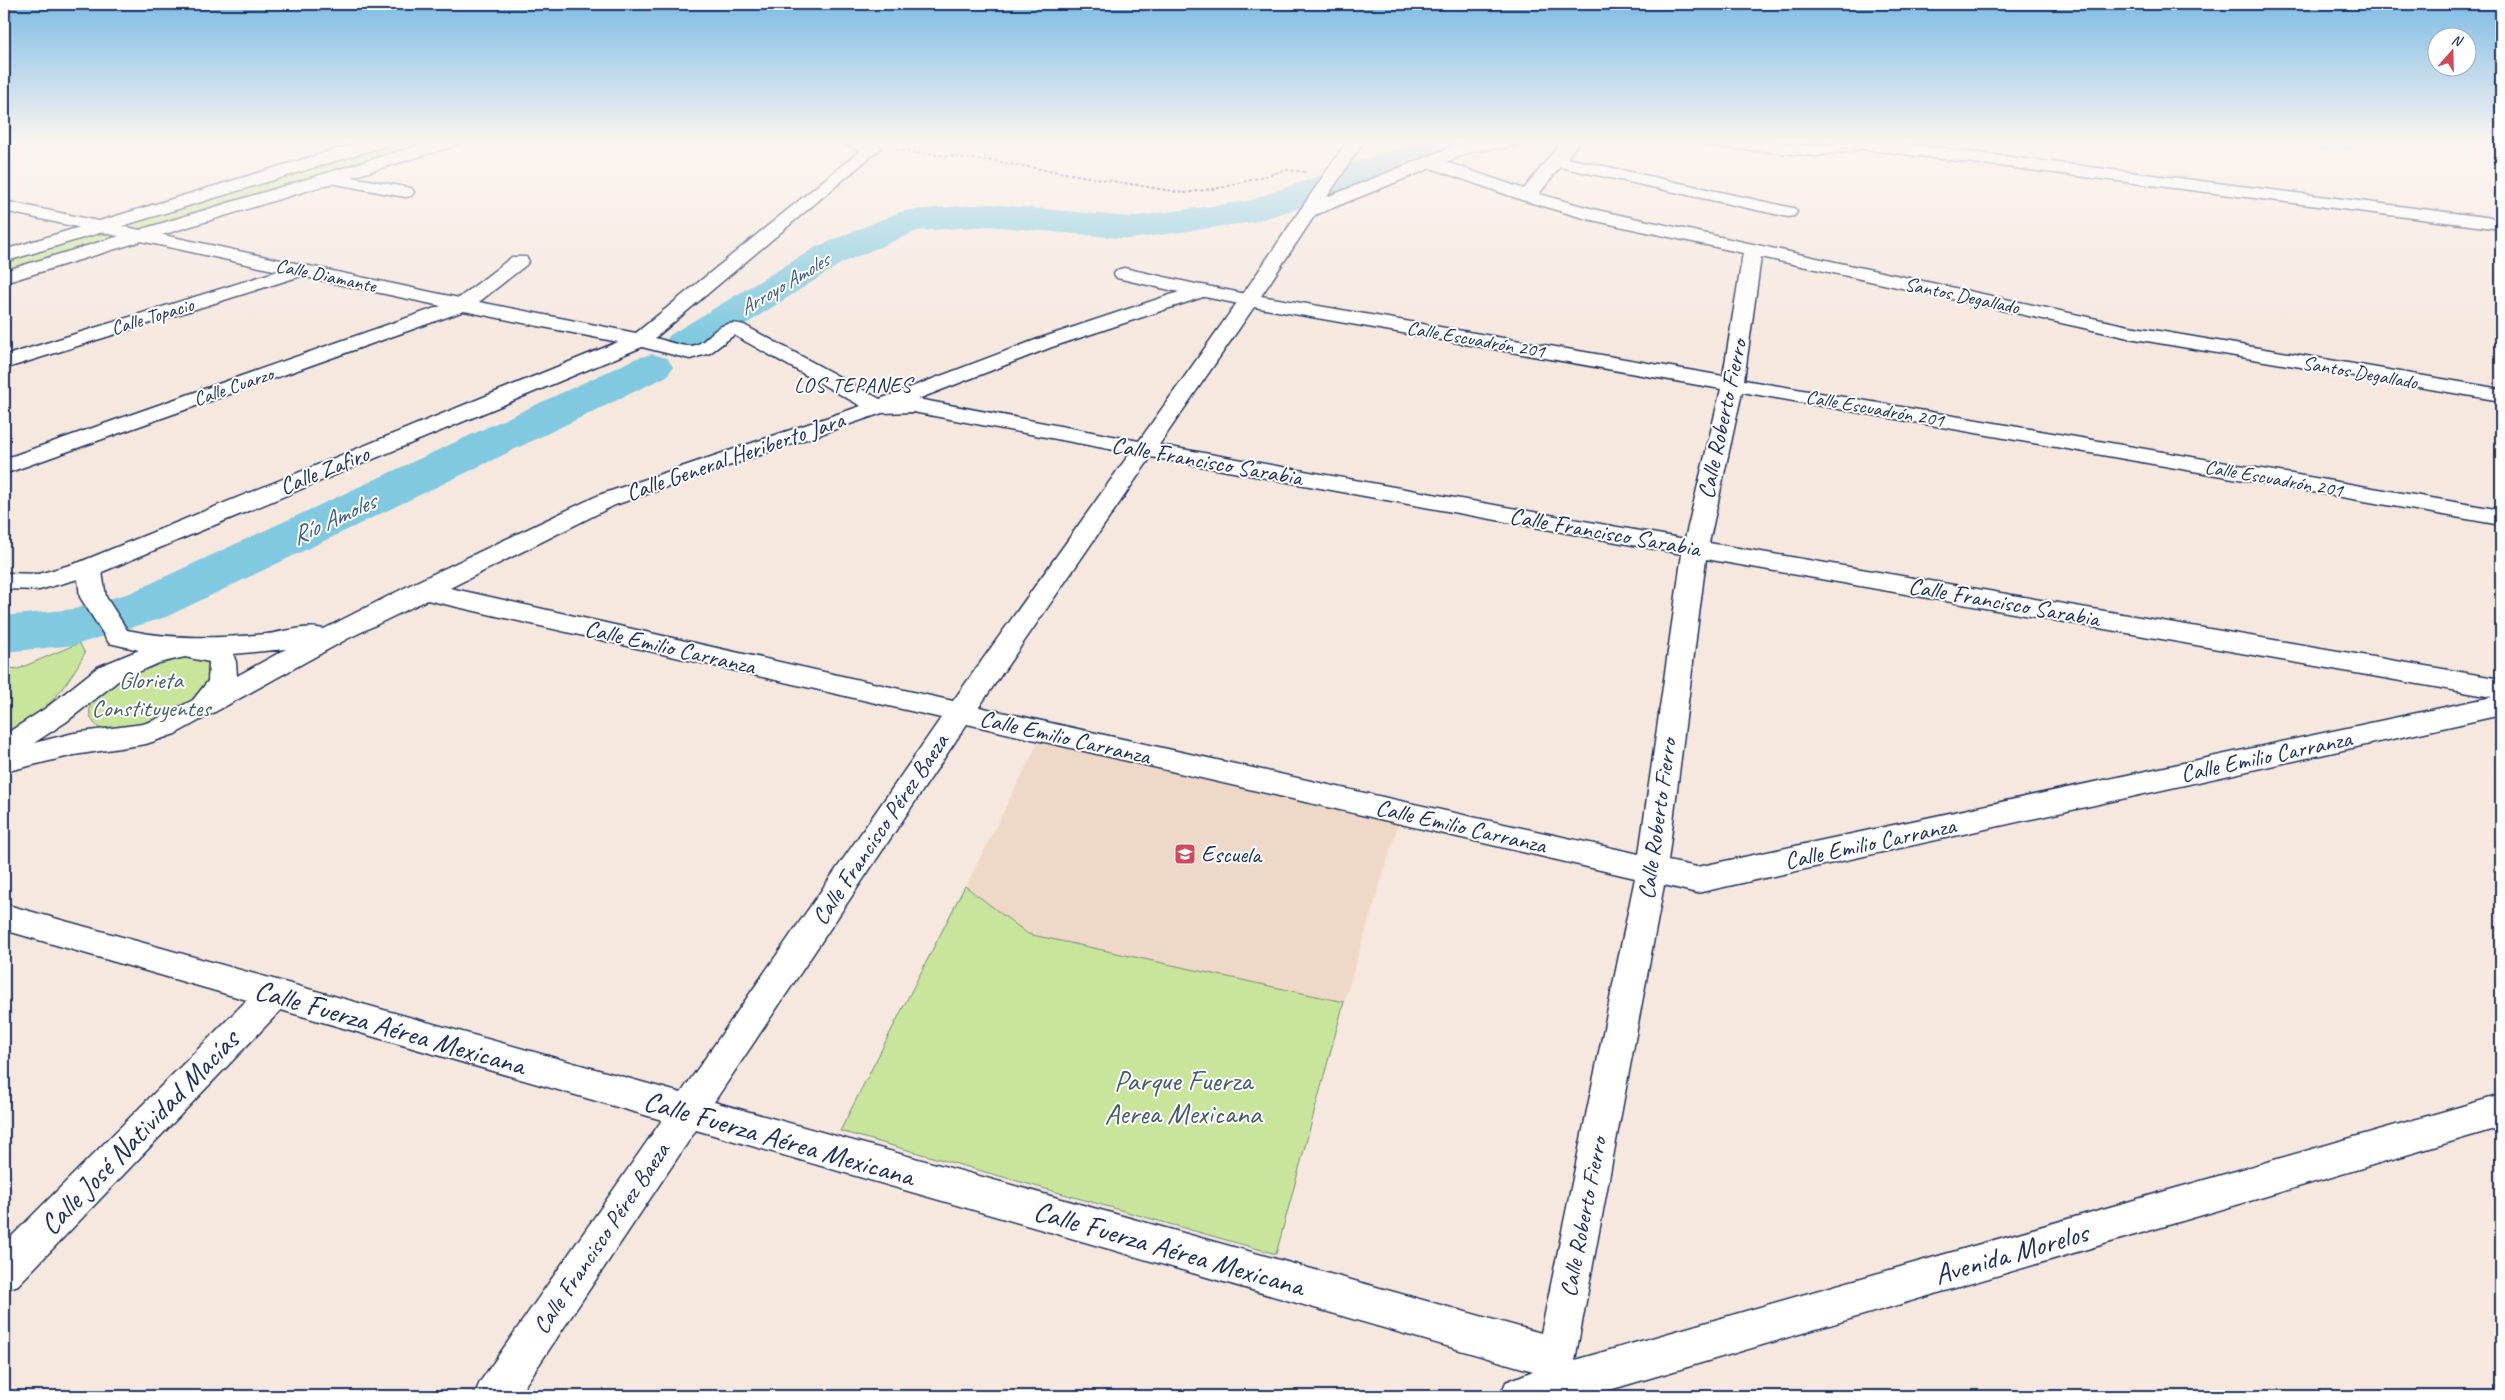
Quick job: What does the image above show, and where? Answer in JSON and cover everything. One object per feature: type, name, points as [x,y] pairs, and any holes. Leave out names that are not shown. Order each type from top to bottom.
[{"type":"street","name":"Calle Diamante","points":[[5,206],[98,228],[463,305],[645,341],[690,353],[702,349],[727,330],[737,329],[879,407]]},
{"type":"street","points":[[4,256],[169,206]]},
{"type":"street","points":[[4,278],[236,206]]},
{"type":"street","name":"Calle Zafiro","points":[[4,581],[39,582],[89,568],[645,341],[804,206]]},
{"type":"street","name":"Calle Francisco Pérez Baeza","points":[[494,1396],[959,714],[1250,300],[1312,206]]},
{"type":"street","points":[[1310,209],[1317,206]]},
{"type":"street","name":"Santos Degallado","points":[[1563,206],[1593,215],[2129,332],[2501,395]]},
{"type":"street","points":[[1762,206],[1788,212]]},
{"type":"street","points":[[2360,206],[2501,224]]},
{"type":"street","name":"Calle Roberto Fierro","points":[[1543,1384],[1652,869],[1695,549],[1733,383],[1754,249]]},
{"type":"street","points":[[463,305],[519,261]]},
{"type":"street","name":"Calle Topacio","points":[[4,363],[301,270]]},
{"type":"street","name":"Calle Escuadrón 201","points":[[1124,274],[1250,300],[2501,518]]},
{"type":"street","name":"Calle General Heriberto Jara","points":[[4,760],[74,744],[146,734],[165,727],[421,590],[607,500],[879,407],[1045,343],[1202,291]]},
{"type":"street","name":"Calle Cuarzo","points":[[4,467],[463,305]]},
{"type":"street","name":"Calle Francisco Sarabia","points":[[879,407],[913,405],[1144,450],[1695,549],[2501,689]]},
{"type":"street","points":[[89,568],[93,597],[115,633],[146,644],[189,647],[220,655],[224,662],[224,674],[220,687],[192,713]]},
{"type":"street","name":"Calle Emilio Carranza","points":[[421,590],[959,714],[1697,880],[2501,705]]},
{"type":"street","points":[[114,738],[89,731],[80,721],[80,707],[99,681],[115,633]]},
{"type":"street","name":"Calle General Heriberto Jara","points":[[4,749],[56,715],[116,670],[153,654],[189,647],[268,643],[338,633]]},
{"type":"street","name":"Calle Fuerza Aérea Mexicana","points":[[4,917],[687,1112],[1543,1384]]},
{"type":"street","name":"Calle José Natividad Macías","points":[[4,1271],[275,994]]},
{"type":"street","name":"Avenida Morelos","points":[[1543,1384],[2501,1111]]},
{"type":"shaded area","name":"Escuela","points":[[1042,735],[1399,822],[1344,1002],[1028,934],[966,886]]},
{"type":"green space","points":[[168,206],[243,206],[4,281],[4,256]]},
{"type":"green space","points":[[79,643],[85,653],[69,679],[52,701],[18,727],[4,733],[4,667],[18,669]]},
{"type":"green space","name":"Glorieta Constituyentes","points":[[175,655],[196,658],[210,665],[214,670],[210,689],[168,723],[102,730],[96,725],[90,713],[90,707],[95,694],[107,684],[122,676]]},
{"type":"green space","name":"Parque Fuerza Aerea Mexicana","points":[[965,886],[1028,934],[1344,1002],[1276,1254],[840,1131]]},
{"type":"waterway","name":"Arroyo Amoles","points":[[685,344],[829,255],[910,221],[989,215],[1130,228],[1253,211],[1267,206]]},
{"type":"waterway","name":"Río Amoles","points":[[4,634],[75,627],[148,605],[652,367]]},
{"type":"place","name":"Escuela","points":[[1185,854]]},
{"type":"district","name":"LOS TEPANES","points":[[853,385]]}]
